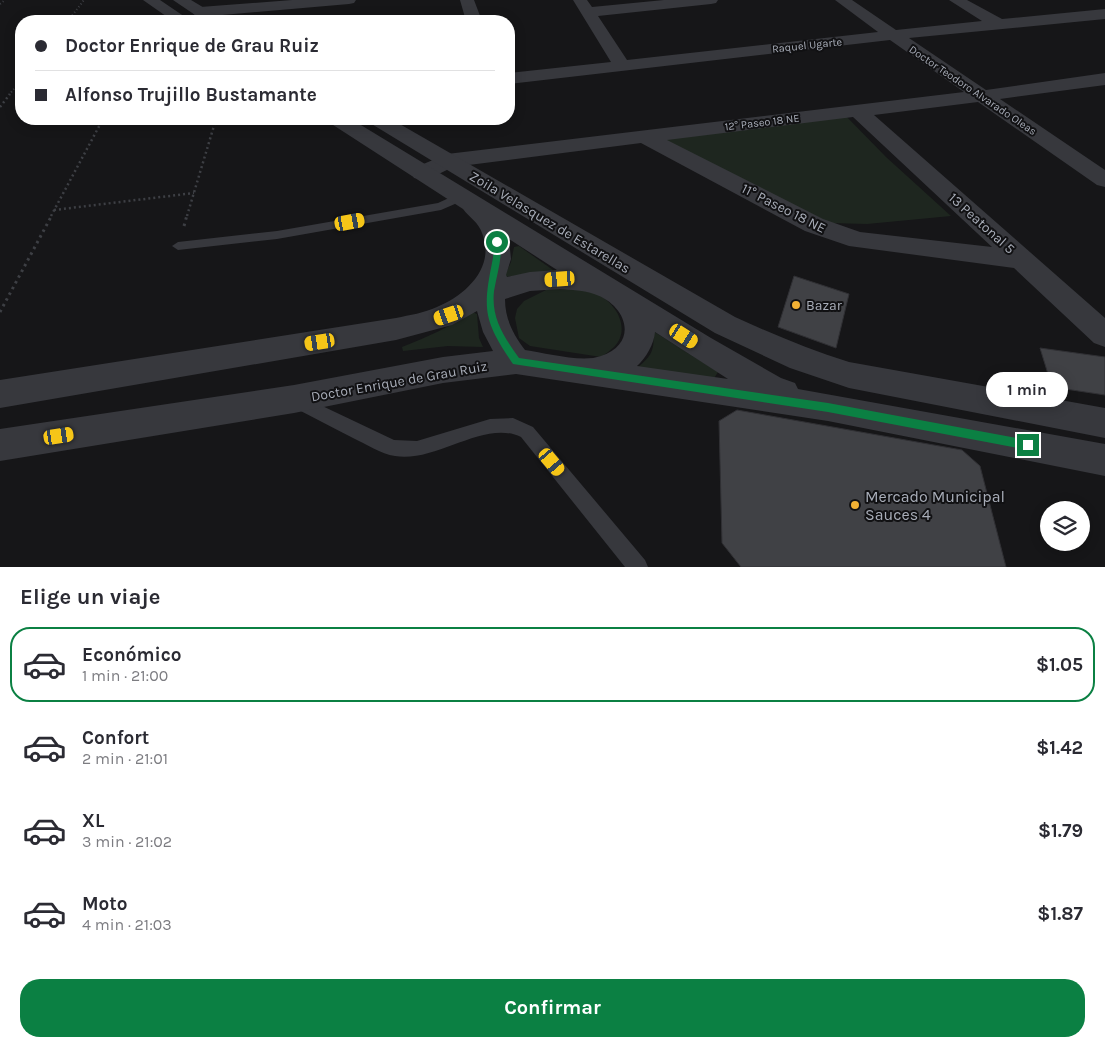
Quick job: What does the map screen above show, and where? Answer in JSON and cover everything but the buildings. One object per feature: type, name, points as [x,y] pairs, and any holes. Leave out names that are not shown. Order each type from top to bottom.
[{"type":"street","points":[[150,0],[174,15]]},
{"type":"street","points":[[180,0],[205,15]]},
{"type":"street","points":[[200,12],[349,0]]},
{"type":"street","points":[[467,0],[472,15]]},
{"type":"street","points":[[622,66],[584,6],[711,0]]},
{"type":"street","name":"Doctor Teodoro Alvarado Oleas","points":[[842,0],[1105,180]]},
{"type":"street","points":[[956,0],[998,24]]},
{"type":"street","points":[[1067,4],[1105,26]]},
{"type":"street","name":"Raquel Ugarte","points":[[515,78],[893,35],[1105,14]]},
{"type":"street","name":"12° Paseo 18 NE","points":[[422,173],[447,161],[1103,81]]},
{"type":"street","name":"13 Peatonal 5","points":[[858,111],[1105,335]]},
{"type":"street","name":"Zoila Velasquez de Estarellas","points":[[346,125],[467,202],[770,388],[828,408]]},
{"type":"street","name":"Zoila Velasquez de Estarellas","points":[[387,125],[724,325],[778,351],[814,365],[849,375],[1105,423]]},
{"type":"street","name":"11° Paseo 18 NE","points":[[645,137],[814,225],[833,232],[858,240],[1022,260]]},
{"type":"street","points":[[467,202],[494,232],[497,242],[485,289],[492,320],[506,348],[516,361]]},
{"type":"street","points":[[0,394],[396,329],[431,321],[485,289],[560,279],[584,281],[606,286],[626,300],[638,317],[640,336],[630,354],[610,367],[584,371]]},
{"type":"street","name":"Doctor Enrique de Grau Ruiz","points":[[0,446],[294,399],[444,370],[516,361],[828,408]]},
{"type":"street","points":[[828,408],[1105,460]]},
{"type":"lane","points":[[178,246],[286,233],[467,202]]},
{"type":"lane","points":[[294,399],[378,442],[394,448],[417,449],[490,426],[513,425],[527,432],[638,567]]},
{"type":"path","points":[[0,4],[5,0]]},
{"type":"path","points":[[73,15],[84,0]]},
{"type":"path","points":[[0,107],[15,88]]},
{"type":"path","points":[[0,312],[100,125]]},
{"type":"path","points":[[178,246],[214,125]]},
{"type":"path","points":[[54,210],[194,193]]},
{"type":"shaded area","points":[[843,113],[886,157],[951,216],[867,224],[830,223],[659,138]]},
{"type":"shaded area","points":[[519,246],[553,270],[551,272],[504,277],[511,262],[514,247]]},
{"type":"shaded area","points":[[564,288],[599,295],[606,299],[620,318],[621,333],[619,340],[614,347],[601,357],[530,346],[519,338],[515,318],[517,309],[524,301],[548,289]]},
{"type":"shaded area","points":[[472,312],[477,314],[479,338],[483,347],[448,346],[403,351],[402,347],[438,331]]},
{"type":"shaded area","points":[[653,331],[718,372],[713,380],[638,367],[652,352]]},
{"type":"place","name":"Bazar","points":[[796,305]]},
{"type":"place","name":"Mercado Municipal Sauces 4","points":[[855,505]]},
{"type":"route","points":[[497,242],[496,270],[490,292],[492,320],[506,348],[516,361],[828,408],[1028,445]]}]
